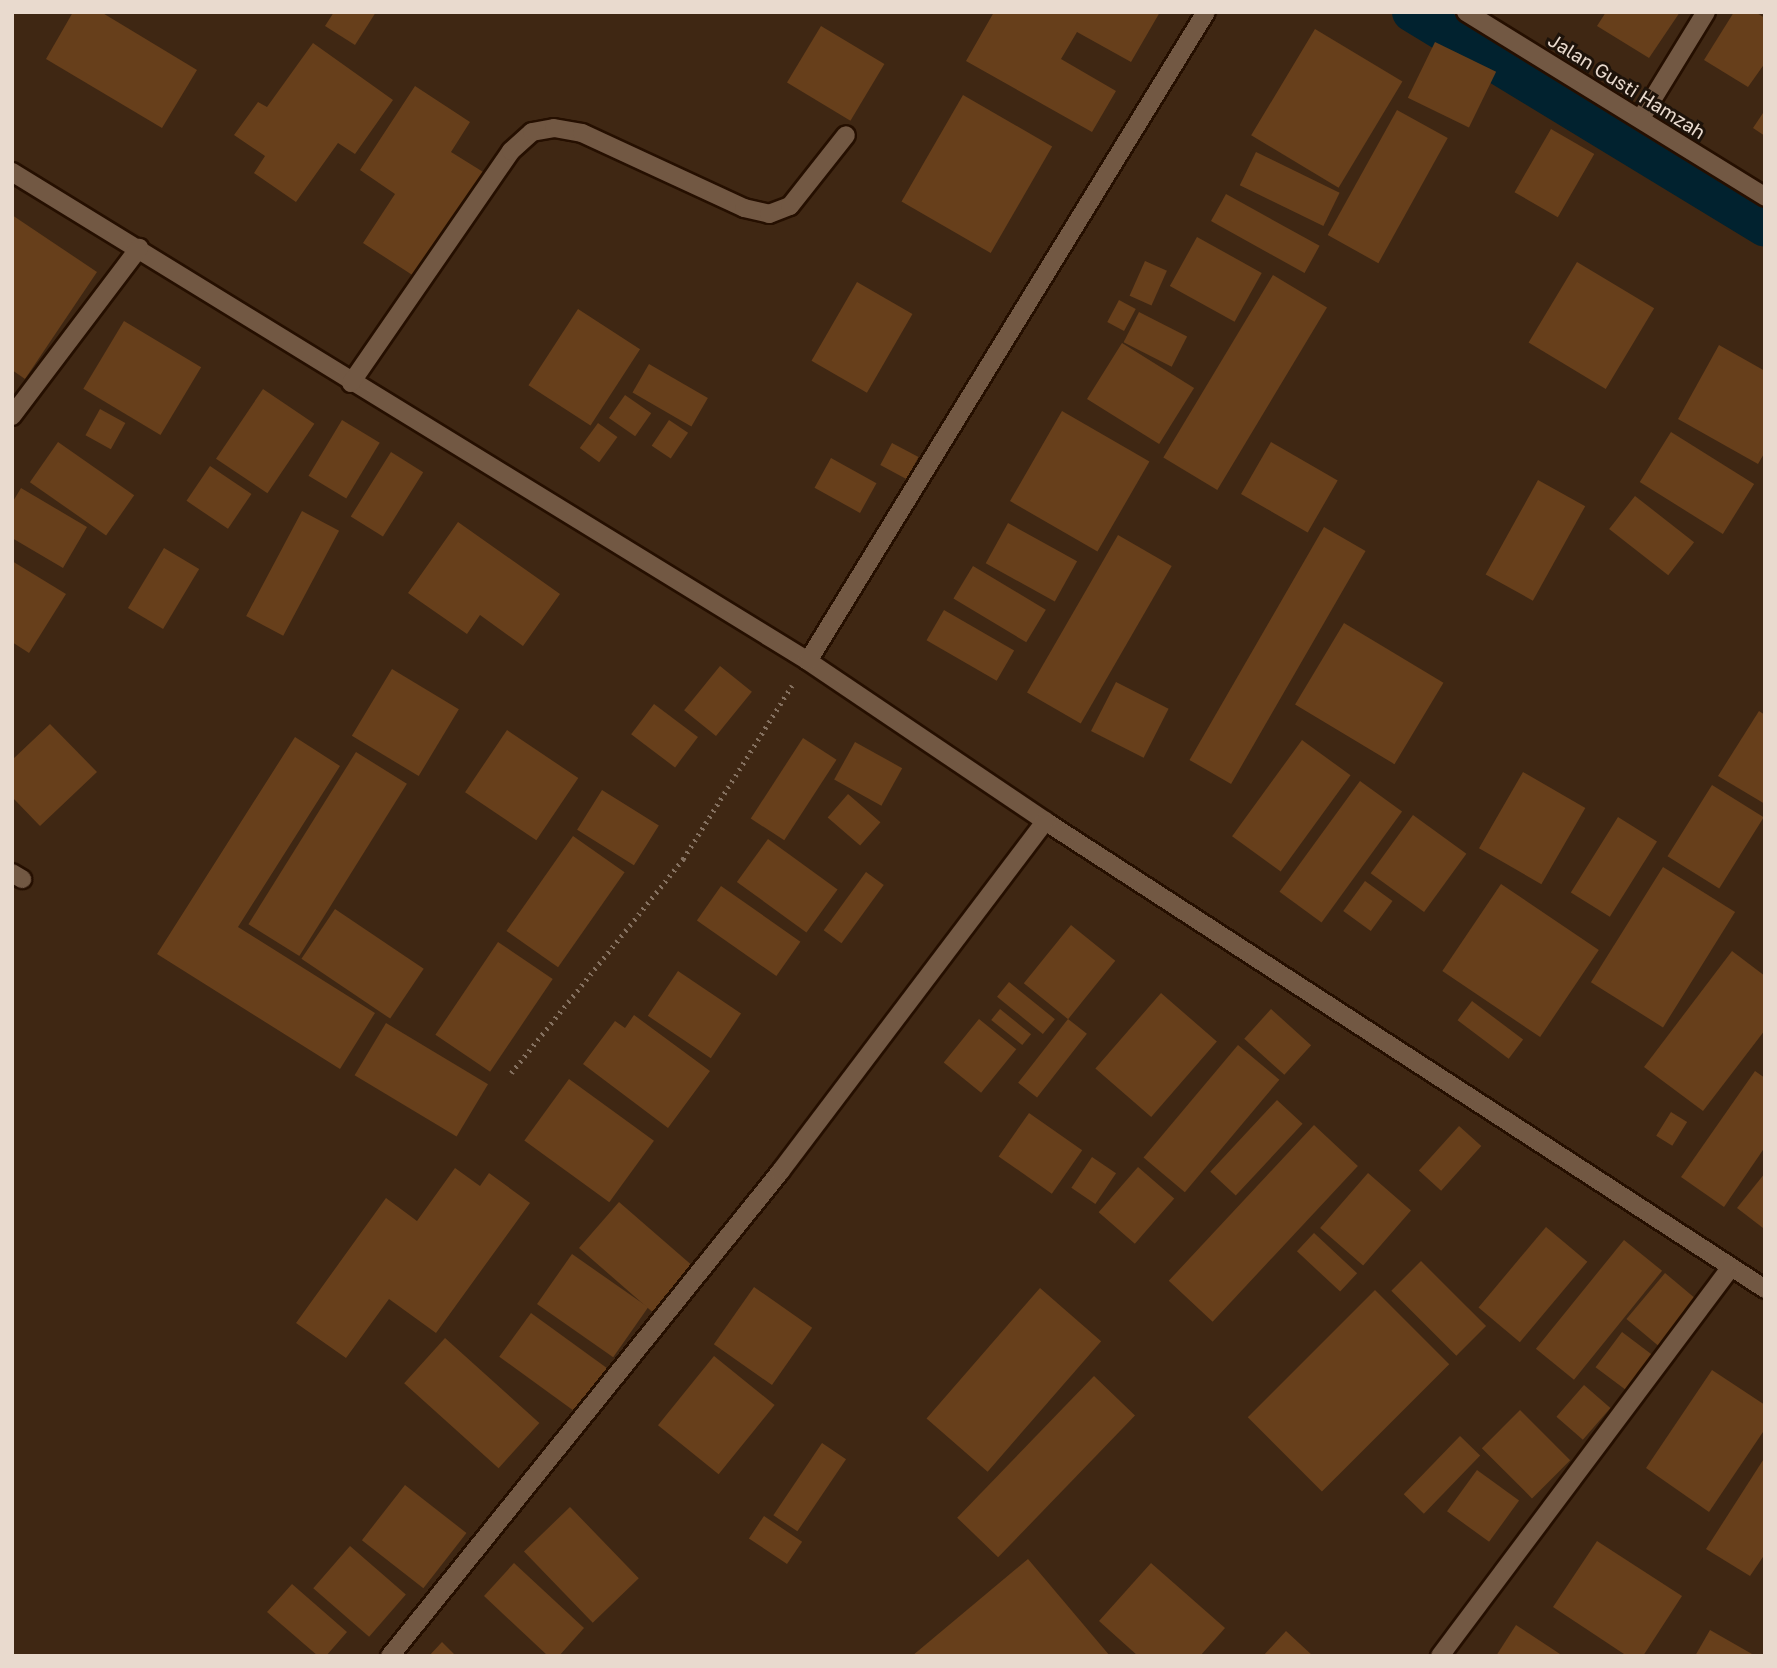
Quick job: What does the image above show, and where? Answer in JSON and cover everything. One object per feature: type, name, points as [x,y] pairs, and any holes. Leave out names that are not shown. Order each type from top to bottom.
[{"type":"street","points":[[808,661],[1206,12]]},
{"type":"street","name":"Jalan Gusti Hamzah","points":[[1466,12],[1765,197]]},
{"type":"street","points":[[1641,118],[1706,12]]},
{"type":"street","points":[[351,383],[511,151],[532,132],[554,128],[582,133],[744,208],[769,214],[790,206],[846,135]]},
{"type":"street","points":[[12,172],[139,248],[351,383],[808,661],[1045,821],[1765,1289]]},
{"type":"street","points":[[12,416],[139,248]]},
{"type":"street","points":[[390,1656],[780,1172],[1045,821]]},
{"type":"street","points":[[1440,1656],[1730,1268]]},
{"type":"path","points":[[511,1073],[684,859],[808,661]]},
{"type":"building","points":[[73,12],[101,12],[197,70],[162,128],[46,59]]},
{"type":"building","points":[[334,12],[376,12],[355,45],[325,26]]},
{"type":"building","points":[[994,12],[1160,12],[1131,62],[1077,32],[1061,59],[1116,91],[1092,132],[966,61]]},
{"type":"building","points":[[1606,12],[1680,12],[1649,58],[1597,26]]},
{"type":"building","points":[[1734,12],[1755,12],[1765,18],[1765,63],[1748,87],[1704,60]]},
{"type":"building","points":[[821,26],[884,64],[850,121],[787,83]]},
{"type":"building","points":[[1315,29],[1402,82],[1339,188],[1251,135]]},
{"type":"building","points":[[1435,42],[1496,72],[1469,128],[1408,98]]},
{"type":"building","points":[[313,43],[393,100],[355,154],[338,143],[296,202],[254,173],[265,156],[234,135],[258,102],[267,107]]},
{"type":"building","points":[[415,86],[470,122],[451,152],[488,175],[420,280],[363,243],[395,194],[360,170]]},
{"type":"building","points":[[963,95],[1052,146],[991,253],[902,202]]},
{"type":"building","points":[[1397,110],[1448,138],[1378,263],[1328,235]]},
{"type":"building","points":[[1765,110],[1765,136],[1753,128]]},
{"type":"building","points":[[1551,129],[1594,154],[1558,217],[1514,192]]},
{"type":"building","points":[[1256,152],[1340,193],[1323,226],[1240,185]]},
{"type":"building","points":[[1226,194],[1320,246],[1305,273],[1211,221]]},
{"type":"building","points":[[12,215],[97,272],[25,379],[12,370]]},
{"type":"building","points":[[1197,237],[1262,273],[1235,322],[1170,286]]},
{"type":"building","points":[[1145,261],[1167,271],[1151,305],[1130,296]]},
{"type":"building","points":[[1577,262],[1654,308],[1606,389],[1529,343]]},
{"type":"building","points":[[1273,275],[1327,307],[1217,490],[1163,458]]},
{"type":"building","points":[[857,282],[912,314],[867,393],[812,361]]},
{"type":"building","points":[[1119,300],[1136,309],[1124,331],[1107,322]]},
{"type":"building","points":[[578,309],[640,349],[590,426],[528,385]]},
{"type":"building","points":[[1139,312],[1187,337],[1172,367],[1124,342]]},
{"type":"building","points":[[124,321],[201,367],[160,435],[83,389]]},
{"type":"building","points":[[1122,343],[1194,388],[1159,444],[1087,399]]},
{"type":"building","points":[[1719,345],[1765,371],[1765,452],[1758,464],[1678,419]]},
{"type":"building","points":[[649,364],[708,398],[691,427],[632,393]]},
{"type":"building","points":[[263,389],[314,424],[267,493],[216,459]]},
{"type":"building","points":[[625,395],[651,413],[635,436],[609,418]]},
{"type":"building","points":[[100,409],[125,423],[111,449],[85,435]]},
{"type":"building","points":[[1062,411],[1149,461],[1097,552],[1010,501]]},
{"type":"building","points":[[342,420],[380,443],[346,498],[309,476]]},
{"type":"building","points":[[669,420],[688,433],[671,459],[652,446]]},
{"type":"building","points":[[598,423],[617,437],[599,462],[580,448]]},
{"type":"building","points":[[1671,432],[1754,484],[1723,534],[1640,482]]},
{"type":"building","points":[[58,442],[134,495],[106,535],[30,482]]},
{"type":"building","points":[[1271,442],[1338,481],[1308,532],[1241,494]]},
{"type":"building","points":[[892,443],[918,457],[907,479],[880,465]]},
{"type":"building","points":[[391,452],[423,472],[383,537],[351,516]]},
{"type":"building","points":[[831,458],[876,483],[860,513],[815,488]]},
{"type":"building","points":[[210,466],[251,494],[228,529],[187,501]]},
{"type":"building","points":[[1538,480],[1585,506],[1533,601],[1486,574]]},
{"type":"building","points":[[21,488],[87,527],[63,568],[12,538],[12,503]]},
{"type":"building","points":[[1635,496],[1694,542],[1668,575],[1609,529]]},
{"type":"building","points":[[302,511],[339,531],[283,636],[246,616]]},
{"type":"building","points":[[458,522],[560,594],[523,646],[480,615],[467,634],[408,593]]},
{"type":"building","points":[[1008,523],[1077,561],[1055,602],[986,563]]},
{"type":"building","points":[[1324,527],[1366,551],[1231,784],[1190,760]]},
{"type":"building","points":[[1118,535],[1172,566],[1081,724],[1027,693]]},
{"type":"building","points":[[164,548],[199,569],[163,629],[128,608]]},
{"type":"building","points":[[12,561],[66,594],[29,653],[12,642]]},
{"type":"building","points":[[973,566],[1046,610],[1026,642],[953,599]]},
{"type":"building","points":[[944,610],[1014,650],[997,681],[926,640]]},
{"type":"building","points":[[1344,623],[1443,683],[1395,764],[1295,704]]},
{"type":"building","points":[[720,666],[752,692],[716,736],[684,710]]},
{"type":"building","points":[[392,669],[459,709],[419,776],[352,736]]},
{"type":"building","points":[[1116,682],[1169,709],[1144,758],[1091,731]]},
{"type":"building","points":[[654,704],[698,737],[675,767],[631,734]]},
{"type":"building","points":[[1759,711],[1765,715],[1765,804],[1718,776]]},
{"type":"building","points":[[50,724],[97,772],[40,826],[12,797],[12,760]]},
{"type":"building","points":[[507,730],[578,778],[536,840],[465,792]]},
{"type":"building","points":[[295,737],[340,766],[238,927],[375,1013],[340,1069],[157,954]]},
{"type":"building","points":[[803,738],[837,760],[784,840],[751,819]]},
{"type":"building","points":[[1302,740],[1351,775],[1281,872],[1232,836]]},
{"type":"building","points":[[855,742],[902,768],[881,806],[834,780]]},
{"type":"building","points":[[356,752],[407,784],[299,956],[248,924]]},
{"type":"building","points":[[1523,772],[1585,808],[1541,884],[1479,848]]},
{"type":"building","points":[[1360,781],[1402,812],[1322,922],[1279,892]]},
{"type":"building","points":[[1712,785],[1764,817],[1719,889],[1667,856]]},
{"type":"building","points":[[602,790],[659,826],[634,865],[577,830]]},
{"type":"building","points":[[848,794],[880,822],[860,846],[828,817]]},
{"type":"building","points":[[1413,815],[1466,854],[1424,912],[1371,873]]},
{"type":"building","points":[[1618,817],[1657,841],[1610,917],[1571,892]]},
{"type":"building","points":[[573,836],[625,872],[558,967],[506,931]]},
{"type":"building","points":[[768,839],[838,890],[806,932],[737,882]]},
{"type":"building","points":[[1663,867],[1735,912],[1663,1027],[1591,982]]},
{"type":"building","points":[[866,872],[884,885],[841,943],[824,930]]},
{"type":"building","points":[[1365,881],[1393,901],[1371,931],[1343,911]]},
{"type":"building","points":[[1501,884],[1599,950],[1540,1037],[1442,971]]},
{"type":"building","points":[[721,886],[800,942],[776,976],[697,920]]},
{"type":"building","points":[[335,909],[424,969],[390,1019],[301,959]]},
{"type":"building","points":[[1071,925],[1115,961],[1068,1019],[1024,983]]},
{"type":"building","points":[[498,942],[553,979],[490,1072],[435,1035]]},
{"type":"building","points":[[1732,951],[1765,976],[1765,1030],[1703,1111],[1644,1067]]},
{"type":"building","points":[[678,971],[741,1013],[711,1058],[648,1016]]},
{"type":"building","points":[[1009,982],[1055,1019],[1043,1034],[997,997]]},
{"type":"building","points":[[1161,993],[1217,1042],[1151,1117],[1095,1068]]},
{"type":"building","points":[[1472,1001],[1523,1040],[1509,1059],[1458,1020]]},
{"type":"building","points":[[1000,1009],[1031,1034],[1022,1045],[991,1020]]},
{"type":"building","points":[[1271,1009],[1311,1045],[1284,1075],[1244,1039]]},
{"type":"building","points":[[634,1015],[710,1071],[668,1128],[583,1064],[615,1021],[625,1028]]},
{"type":"building","points":[[979,1019],[1016,1049],[981,1093],[944,1063]]},
{"type":"building","points":[[1068,1019],[1087,1034],[1037,1098],[1018,1083]]},
{"type":"building","points":[[386,1023],[488,1084],[457,1137],[355,1075]]},
{"type":"building","points":[[1238,1045],[1279,1080],[1185,1192],[1144,1158]]},
{"type":"building","points":[[1755,1071],[1765,1078],[1765,1147],[1724,1207],[1681,1177]]},
{"type":"building","points":[[569,1079],[654,1141],[609,1202],[524,1140]]},
{"type":"building","points":[[1277,1100],[1303,1124],[1236,1196],[1210,1172]]},
{"type":"building","points":[[1671,1112],[1687,1122],[1672,1146],[1656,1136]]},
{"type":"building","points":[[1029,1113],[1082,1150],[1052,1194],[999,1156]]},
{"type":"building","points":[[1314,1125],[1358,1166],[1213,1322],[1169,1281]]},
{"type":"building","points":[[1459,1126],[1481,1146],[1441,1191],[1419,1171]]},
{"type":"building","points":[[1092,1157],[1116,1173],[1095,1204],[1071,1188]]},
{"type":"building","points":[[1138,1167],[1174,1198],[1135,1244],[1099,1212]]},
{"type":"building","points":[[455,1168],[480,1186],[489,1173],[530,1203],[436,1333],[389,1299],[346,1358],[296,1323],[386,1198],[417,1221]]},
{"type":"building","points":[[1368,1173],[1411,1210],[1363,1265],[1320,1228]]},
{"type":"building","points":[[1765,1173],[1765,1226],[1763,1228],[1737,1208]]},
{"type":"building","points":[[619,1202],[694,1268],[654,1314],[579,1248]]},
{"type":"building","points":[[1546,1227],[1587,1262],[1520,1342],[1479,1307]]},
{"type":"building","points":[[1314,1233],[1357,1273],[1340,1292],[1297,1251]]},
{"type":"building","points":[[1624,1240],[1662,1271],[1574,1380],[1536,1349]]},
{"type":"building","points":[[572,1254],[648,1307],[613,1357],[537,1304]]},
{"type":"building","points":[[1421,1261],[1486,1326],[1456,1356],[1391,1291]]},
{"type":"building","points":[[1665,1273],[1697,1300],[1659,1346],[1626,1319]]},
{"type":"building","points":[[754,1287],[812,1328],[772,1385],[714,1344]]},
{"type":"building","points":[[1040,1288],[1101,1341],[988,1472],[927,1419]]},
{"type":"building","points":[[1375,1290],[1449,1364],[1322,1492],[1248,1417]]},
{"type":"building","points":[[531,1313],[608,1369],[576,1413],[499,1357]]},
{"type":"building","points":[[1622,1332],[1655,1357],[1628,1392],[1596,1367]]},
{"type":"building","points":[[445,1338],[539,1423],[499,1468],[404,1383]]},
{"type":"building","points":[[714,1356],[775,1405],[719,1474],[658,1425]]},
{"type":"building","points":[[1712,1370],[1765,1405],[1765,1429],[1709,1512],[1646,1468]]},
{"type":"building","points":[[1094,1376],[1135,1416],[998,1557],[957,1518]]},
{"type":"building","points":[[1584,1385],[1610,1408],[1583,1440],[1556,1417]]},
{"type":"building","points":[[1520,1410],[1570,1460],[1532,1498],[1482,1448]]},
{"type":"building","points":[[1460,1436],[1480,1455],[1424,1514],[1404,1494]]},
{"type":"building","points":[[822,1443],[846,1459],[797,1531],[773,1515]]},
{"type":"building","points":[[1765,1457],[1765,1554],[1750,1576],[1706,1549]]},
{"type":"building","points":[[1477,1470],[1519,1501],[1489,1542],[1447,1511]]},
{"type":"building","points":[[405,1485],[466,1533],[423,1588],[362,1540]]},
{"type":"building","points":[[570,1507],[639,1578],[593,1623],[524,1551]]},
{"type":"building","points":[[764,1516],[802,1542],[787,1564],[749,1538]]},
{"type":"building","points":[[1597,1541],[1682,1596],[1643,1656],[1627,1656],[1553,1607]]},
{"type":"building","points":[[350,1546],[406,1595],[369,1637],[313,1588]]},
{"type":"building","points":[[1028,1559],[1110,1656],[912,1656]]},
{"type":"building","points":[[514,1563],[584,1628],[559,1656],[548,1656],[484,1596]]},
{"type":"building","points":[[1151,1563],[1225,1628],[1200,1656],[1138,1656],[1099,1621]]},
{"type":"building","points":[[292,1584],[347,1632],[326,1656],[318,1656],[267,1612]]},
{"type":"building","points":[[1516,1625],[1563,1656],[1496,1656]]},
{"type":"building","points":[[1710,1630],[1752,1654],[1751,1656],[1695,1656]]},
{"type":"building","points":[[1286,1631],[1313,1656],[1263,1656]]},
{"type":"building","points":[[442,1642],[456,1656],[429,1656]]},
{"type":"waterway","points":[[1412,12],[1765,227]]}]
